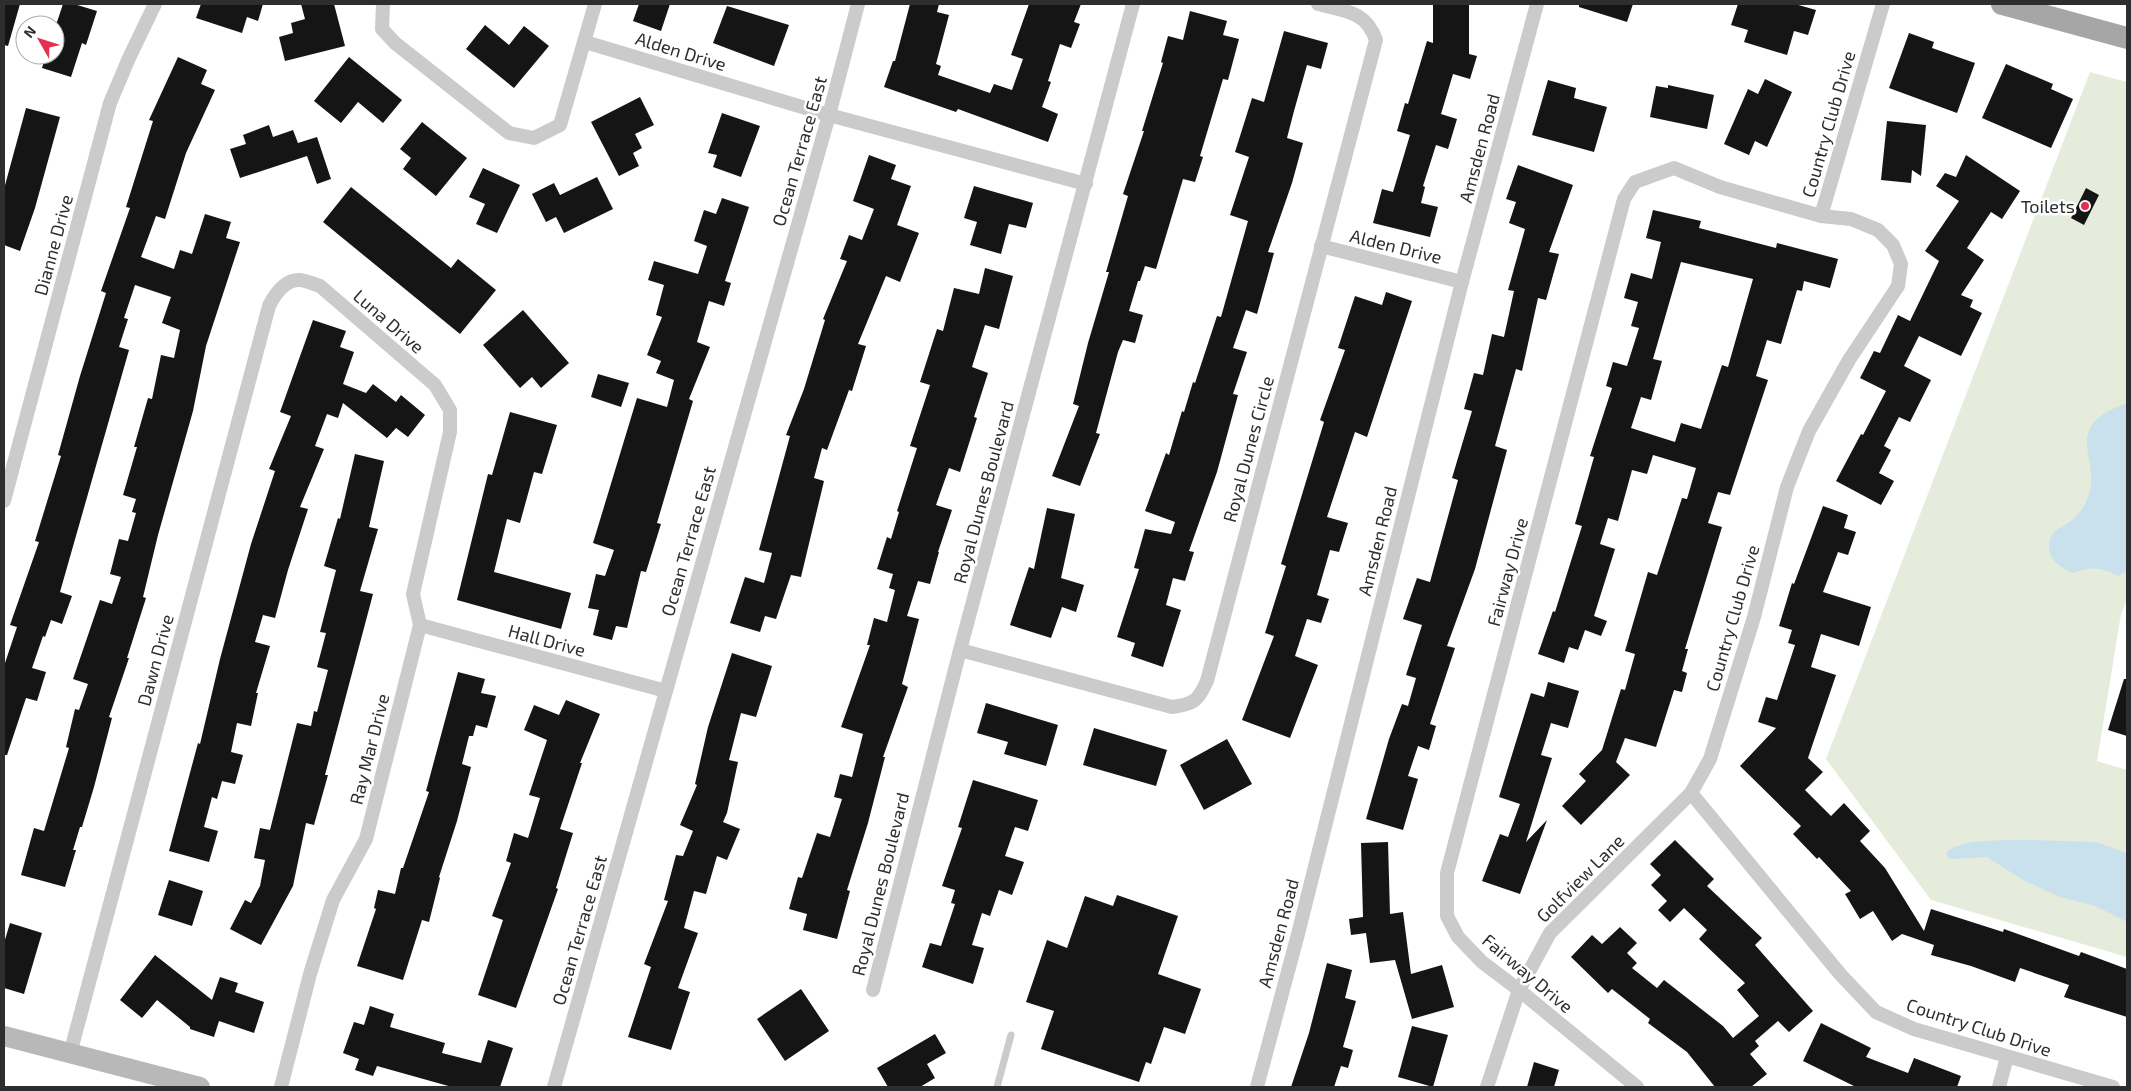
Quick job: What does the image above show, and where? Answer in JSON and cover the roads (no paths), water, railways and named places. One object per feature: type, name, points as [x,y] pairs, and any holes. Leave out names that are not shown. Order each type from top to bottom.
[{"type":"main road","points":[[2002,4],[2127,38]]},
{"type":"street","name":"Dianne Drive","points":[[4,501],[110,103],[155,4]]},
{"type":"street","points":[[382,4],[382,29],[395,43],[509,133],[534,138],[560,125],[595,4]]},
{"type":"street","name":"Ocean Terrace East","points":[[554,1087],[829,115],[858,4]]},
{"type":"street","name":"Royal Dunes Boulevard","points":[[873,990],[960,650],[1133,4]]},
{"type":"street","name":"Royal Dunes Circle","points":[[960,650],[1172,707],[1186,705],[1200,697],[1207,681],[1376,40],[1372,27],[1364,18],[1318,4]]},
{"type":"street","name":"Amsden Road","points":[[1257,1087],[1462,282],[1537,4]]},
{"type":"street","name":"Country Club Drive","points":[[1882,4],[1821,216],[1851,218],[1878,230],[1893,245],[1901,264],[1898,286],[1849,360],[1809,431],[1787,487],[1754,617],[1710,759],[1691,794],[1840,974],[1876,1012],[1914,1029],[2113,1087]]},
{"type":"street","name":"Alden Drive","points":[[585,42],[829,115],[1086,184]]},
{"type":"street","name":"Fairway Drive","points":[[1637,1087],[1482,962],[1458,938],[1447,916],[1447,873],[1624,199],[1636,182],[1674,168],[1720,186],[1821,216]]},
{"type":"street","name":"Alden Drive","points":[[1321,246],[1462,282]]},
{"type":"street","name":"Luna Drive","points":[[290,283],[299,280],[320,286],[435,385],[450,410]]},
{"type":"street","name":"Dawn Drive","points":[[70,1054],[269,306],[277,291],[290,283]]},
{"type":"street","name":"Ray Mar Drive","points":[[281,1087],[310,974],[333,900],[366,839],[420,625],[414,594],[450,432],[450,410]]},
{"type":"street","name":"Hall Drive","points":[[420,625],[666,691]]},
{"type":"street","name":"Golfview Lane","points":[[1487,1087],[1519,990],[1550,933],[1691,794]]},
{"type":"street","points":[[4,1036],[200,1087]]},
{"type":"street","points":[[1998,1087],[2007,1057]]},
{"type":"lane","points":[[997,1087],[1011,1035]]},
{"type":"water","points":[[2127,403],[2127,571],[2118,576],[2096,568],[2073,573],[2061,566],[2051,556],[2049,546],[2051,536],[2077,516],[2085,504],[2090,489],[2091,474],[2087,448],[2088,435],[2093,424],[2105,413]]},
{"type":"water","points":[[2029,840],[2096,842],[2127,853],[2127,922],[2095,906],[2060,897],[2023,880],[1987,857],[1953,859],[1949,858],[1946,853],[1962,844],[1973,842]]},
{"type":"place","name":"Toilets","points":[[2085,206]]}]
